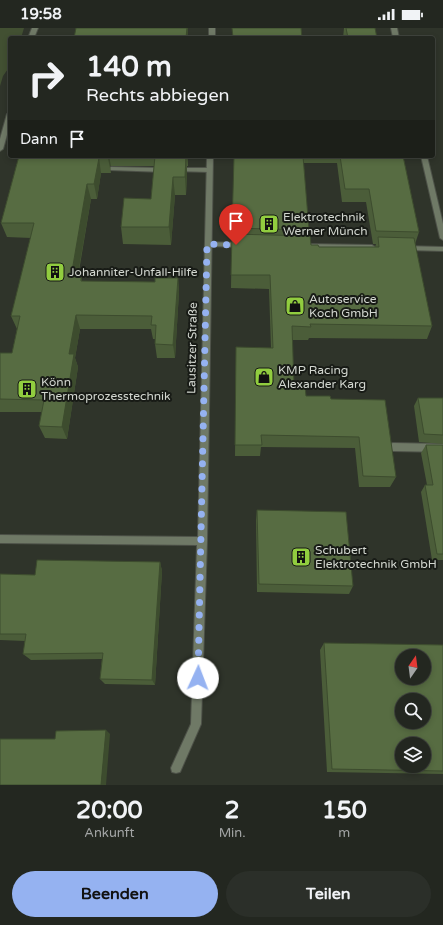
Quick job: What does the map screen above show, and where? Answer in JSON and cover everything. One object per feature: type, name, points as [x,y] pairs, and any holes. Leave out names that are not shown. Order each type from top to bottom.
[{"type":"street","points":[[0,149],[8,121]]},
{"type":"street","name":"Lausitzer Straße","points":[[176,768],[196,724],[202,540],[210,158]]},
{"type":"street","points":[[424,158],[443,238]]},
{"type":"street","points":[[111,169],[209,170]]},
{"type":"street","points":[[207,244],[251,245]]},
{"type":"street","points":[[298,246],[384,247]]},
{"type":"street","points":[[399,248],[443,248]]},
{"type":"street","points":[[393,447],[443,448]]},
{"type":"street","points":[[0,539],[202,540]]},
{"type":"green space","points":[[0,28],[24,28],[22,36],[8,36],[8,69],[3,76],[0,86]]},
{"type":"building","points":[[76,28],[187,28],[186,36],[74,36]]},
{"type":"building","points":[[232,28],[301,28],[302,36],[233,36]]},
{"type":"building","points":[[346,28],[375,28],[377,36],[348,36]]},
{"type":"building","points":[[18,158],[99,158],[94,184],[87,184],[71,277],[81,277],[81,281],[155,282],[155,278],[178,278],[173,345],[155,344],[156,325],[151,325],[152,316],[76,315],[69,354],[74,354],[62,427],[39,426],[44,400],[0,399],[0,353],[12,353],[20,316],[11,316],[34,223],[1,223]]},
{"type":"building","points":[[155,158],[186,158],[185,177],[173,177],[169,227],[121,227],[124,198],[151,199]]},
{"type":"building","points":[[234,158],[303,158],[309,230],[232,228]]},
{"type":"building","points":[[340,158],[403,158],[419,232],[376,231],[369,189],[345,189]]},
{"type":"building","points":[[232,234],[310,236],[311,245],[318,245],[319,247],[379,247],[378,237],[414,238],[432,326],[310,324],[311,327],[292,326],[294,386],[305,386],[306,396],[330,396],[331,399],[385,400],[396,477],[363,476],[359,437],[261,435],[262,445],[235,445],[236,347],[273,348],[270,275],[231,275]]},
{"type":"building","points":[[418,398],[443,398],[443,435],[424,434]]},
{"type":"building","points":[[426,445],[443,445],[443,554],[437,554],[425,485],[433,485]]},
{"type":"building","name":"Schubert Elektrotechnik GmbH","points":[[257,510],[346,512],[353,586],[259,584]]},
{"type":"building","points":[[37,560],[160,562],[152,680],[100,679],[103,653],[23,654],[26,634],[0,634],[0,574],[35,575]]},
{"type":"building","points":[[324,643],[443,645],[443,771],[431,771],[431,737],[395,737],[395,770],[332,769]]},
{"type":"building","points":[[106,730],[101,785],[0,785],[0,739],[55,739],[56,731]]},
{"type":"place","name":"Elektrotechnik Werner Münch","points":[[269,224]]},
{"type":"place","name":"Johanniter-Unfall-Hilfe","points":[[55,272]]},
{"type":"place","name":"Autoservice Koch GmbH","points":[[295,306]]},
{"type":"place","name":"KMP Racing Alexander Karg","points":[[264,377]]},
{"type":"place","name":"Könn Thermoprozesstechnik","points":[[27,389]]},
{"type":"place","name":"Schubert Elektrotechnik GmbH","points":[[301,557]]},
{"type":"route","points":[[198,678],[207,244],[236,245]]}]
